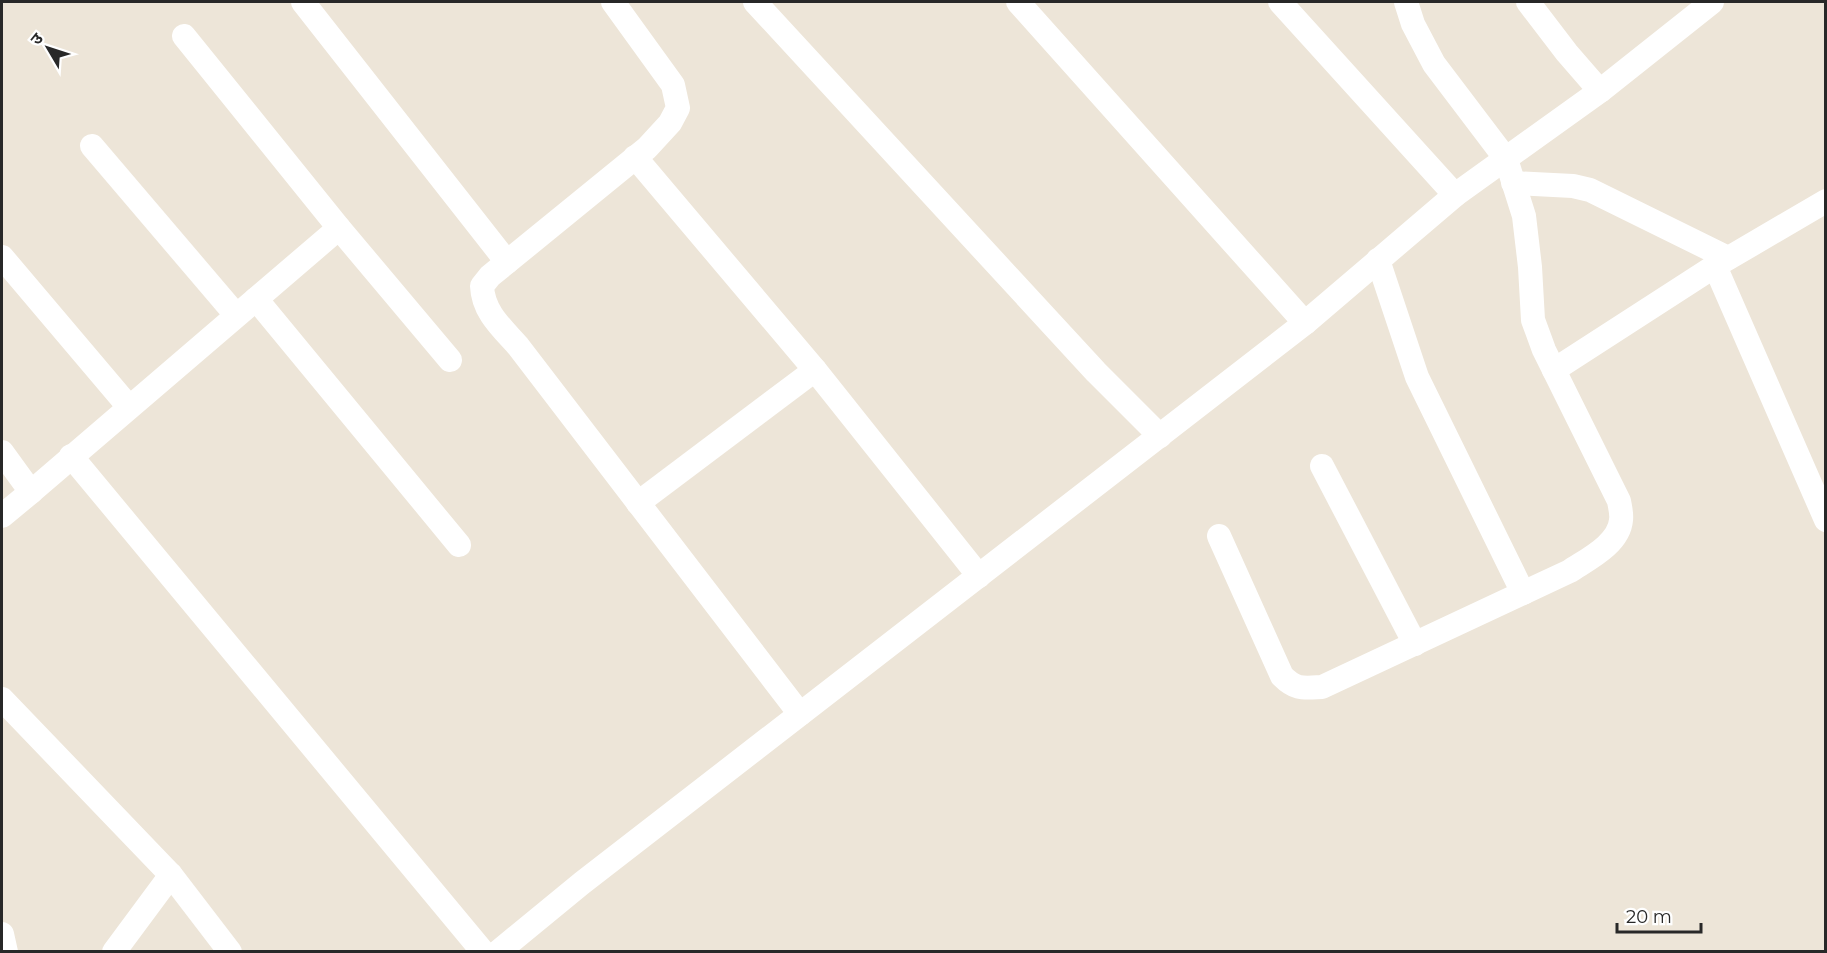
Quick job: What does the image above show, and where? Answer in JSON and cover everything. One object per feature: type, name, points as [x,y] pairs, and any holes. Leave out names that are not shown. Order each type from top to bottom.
[{"type":"street","points":[[613,2],[673,85],[678,108],[670,123],[647,148],[490,276],[482,286],[482,300],[490,314],[518,346],[800,714]]},
{"type":"street","points":[[755,2],[1095,372],[1160,436]]},
{"type":"street","points":[[1018,2],[1305,323]]},
{"type":"street","points":[[1280,2],[1455,195]]},
{"type":"street","points":[[1219,536],[1282,676],[1292,686],[1304,688],[1322,687],[1570,572],[1602,549],[1615,536],[1621,521],[1619,501],[1554,370],[1533,320],[1524,216],[1506,159],[1434,64],[1413,24],[1406,2]]},
{"type":"street","points":[[1528,2],[1600,91]]},
{"type":"street","points":[[498,951],[582,883],[1305,323],[1455,195],[1600,91],[1712,2]]},
{"type":"street","points":[[315,7],[507,262]]},
{"type":"street","points":[[184,36],[339,228],[450,360]]},
{"type":"street","points":[[92,146],[236,315]]},
{"type":"street","points":[[635,157],[815,370],[979,576]]},
{"type":"street","points":[[1513,183],[1573,186],[1590,190],[1721,262],[1826,520]]},
{"type":"street","points":[[1554,370],[1721,262],[1826,201]]},
{"type":"street","points":[[2,516],[339,228]]},
{"type":"street","points":[[2,257],[129,407]]},
{"type":"street","points":[[1378,260],[1417,377],[1524,593]]},
{"type":"street","points":[[256,299],[459,545]]},
{"type":"street","points":[[638,503],[815,370]]},
{"type":"street","points":[[2,452],[31,492]]},
{"type":"street","points":[[71,456],[483,951]]},
{"type":"street","points":[[1322,466],[1415,644]]},
{"type":"street","points":[[2,699],[171,875],[230,951]]},
{"type":"street","points":[[114,951],[171,875]]},
{"type":"street","points":[[2,934],[6,951]]}]
